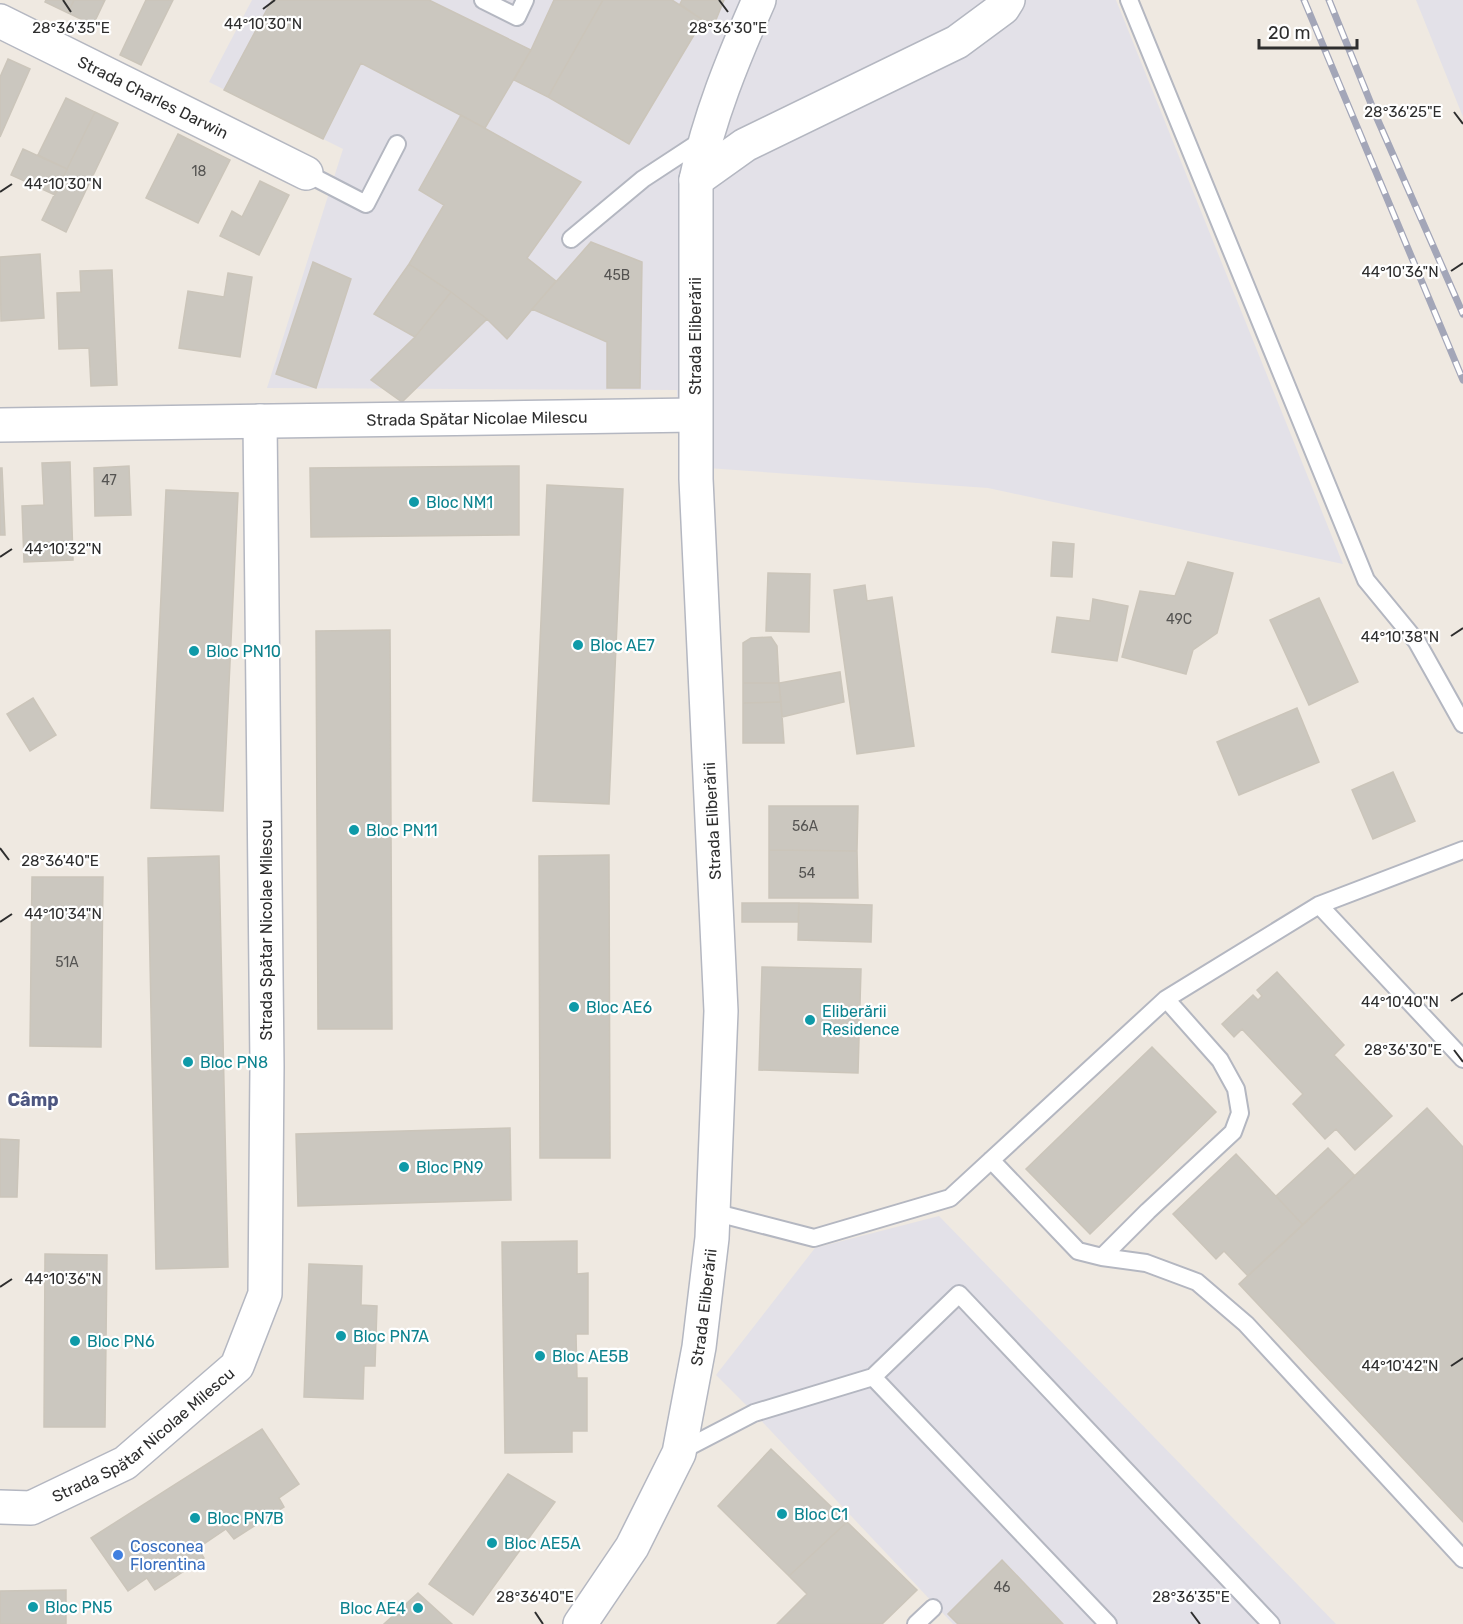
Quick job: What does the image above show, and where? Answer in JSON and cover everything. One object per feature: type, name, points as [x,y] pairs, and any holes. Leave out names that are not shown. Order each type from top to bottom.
[{"type":"street","name":"Strada Eliberării","points":[[580,1624],[632,1547],[679,1453],[699,1347],[712,1238],[721,1011],[695,416],[696,180],[705,139],[736,52],[759,0]]},
{"type":"street","points":[[696,180],[745,145],[957,42],[1003,8],[1008,0]]},
{"type":"street","name":"Strada Charles Darwin","points":[[0,21],[306,172]]},
{"type":"street","name":"Strada Spătar Nicolae Milescu","points":[[0,425],[695,416]]},
{"type":"street","name":"Strada Spătar Nicolae Milescu","points":[[0,1507],[31,1508],[125,1463],[237,1366],[265,1294],[267,1054],[260,421]]},
{"type":"lane","points":[[483,0],[517,17],[525,0]]},
{"type":"lane","points":[[1129,0],[1366,580],[1418,642],[1463,724]]},
{"type":"lane","points":[[572,239],[643,179],[705,139]]},
{"type":"lane","points":[[306,172],[366,204],[397,144]]},
{"type":"lane","points":[[713,1212],[814,1238],[950,1198],[1166,999],[1319,905],[1463,850]]},
{"type":"lane","points":[[1319,905],[1463,1059]]},
{"type":"lane","points":[[1102,1257],[1148,1210],[1233,1132],[1240,1113],[1236,1089],[1220,1060],[1166,999]]},
{"type":"lane","points":[[991,1160],[1078,1251],[1146,1263],[1197,1282],[1246,1324],[1463,1559]]},
{"type":"lane","points":[[679,1453],[754,1413],[873,1377],[959,1294],[1271,1624]]},
{"type":"lane","points":[[873,1377],[1108,1624]]},
{"type":"lane","points":[[916,1624],[933,1608]]},
{"type":"shaded area","points":[[252,0],[1116,0],[1343,564],[988,488],[679,466],[677,390],[267,388],[343,149],[209,82]]},
{"type":"shaded area","points":[[1416,0],[1463,0],[1463,117]]},
{"type":"shaded area","points":[[939,1216],[1336,1624],[953,1624],[716,1375],[815,1248]]},
{"type":"building","points":[[46,0],[74,0],[68,13],[45,2]]},
{"type":"building","points":[[74,0],[105,0],[93,25],[68,13]]},
{"type":"building","points":[[146,0],[173,0],[141,65],[120,55]]},
{"type":"building","points":[[272,0],[429,0],[531,50],[485,128],[361,63],[323,139],[224,90]]},
{"type":"building","points":[[554,0],[603,0],[548,97],[514,80]]},
{"type":"building","points":[[603,0],[672,0],[703,20],[629,144],[548,97]]},
{"type":"building","points":[[682,0],[724,0],[713,27],[680,4]]},
{"type":"building","points":[[8,59],[30,69],[0,137],[0,77]]},
{"type":"building","points":[[66,98],[95,112],[67,169],[38,155]]},
{"type":"building","points":[[95,112],[118,123],[66,232],[42,220]]},
{"type":"building","points":[[461,115],[581,182],[527,258],[556,281],[507,339],[487,319],[409,264],[444,205],[419,190]]},
{"type":"building","points":[[178,134],[230,160],[198,223],[146,198]]},
{"type":"building","points":[[23,149],[67,169],[55,195],[11,175]]},
{"type":"building","points":[[260,181],[289,195],[259,255],[220,236],[232,211],[242,217]]},
{"type":"building","points":[[591,242],[642,262],[640,388],[607,388],[607,342],[532,309]]},
{"type":"building","points":[[40,254],[44,318],[1,321],[0,257]]},
{"type":"building","points":[[313,262],[351,279],[316,388],[276,374]]},
{"type":"building","points":[[409,264],[451,292],[415,337],[374,314]]},
{"type":"building","points":[[112,270],[117,385],[91,386],[89,348],[59,349],[57,293],[81,292],[80,271]]},
{"type":"building","points":[[228,273],[252,277],[240,357],[179,348],[188,291],[224,297]]},
{"type":"building","points":[[451,292],[487,319],[402,402],[371,380],[415,337]]},
{"type":"building","points":[[70,462],[73,560],[24,562],[22,506],[44,505],[42,463]]},
{"type":"building","points":[[129,466],[131,515],[95,516],[94,468]]},
{"type":"building","name":"Bloc NM1","points":[[519,466],[519,535],[311,537],[310,468]]},
{"type":"building","points":[[0,468],[2,468],[5,535],[0,535]]},
{"type":"building","name":"Bloc AE7","points":[[547,485],[623,489],[609,804],[533,801]]},
{"type":"building","name":"Bloc PN10","points":[[166,490],[238,493],[223,811],[151,808]]},
{"type":"building","points":[[1053,542],[1074,544],[1072,577],[1051,576]]},
{"type":"building","points":[[1188,562],[1233,573],[1217,633],[1193,650],[1186,674],[1122,657],[1140,591],[1175,596]]},
{"type":"building","points":[[768,573],[810,574],[809,632],[766,631]]},
{"type":"building","points":[[865,585],[867,601],[892,597],[914,746],[857,754],[834,590]]},
{"type":"building","points":[[1319,598],[1358,682],[1309,705],[1270,620]]},
{"type":"building","points":[[1093,599],[1128,606],[1117,661],[1052,652],[1057,617],[1090,621]]},
{"type":"building","name":"Bloc PN11","points":[[390,630],[392,1029],[318,1029],[316,631]]},
{"type":"building","points":[[771,637],[777,646],[779,683],[743,683],[743,643],[751,638]]},
{"type":"building","points":[[840,672],[844,702],[782,717],[779,683]]},
{"type":"building","points":[[743,683],[779,683],[781,702],[743,703]]},
{"type":"building","points":[[33,698],[56,735],[30,751],[7,714]]},
{"type":"building","points":[[781,702],[784,743],[743,743],[743,703]]},
{"type":"building","points":[[1297,708],[1319,762],[1239,795],[1217,742]]},
{"type":"building","points":[[1393,772],[1415,821],[1373,839],[1352,790]]},
{"type":"building","points":[[769,806],[858,806],[857,851],[769,850]]},
{"type":"building","points":[[769,850],[857,851],[858,898],[769,898]]},
{"type":"building","name":"Bloc AE6","points":[[609,855],[610,1158],[540,1158],[539,856]]},
{"type":"building","name":"Bloc PN8","points":[[219,856],[228,1267],[156,1269],[148,858]]},
{"type":"building","points":[[32,877],[103,877],[101,1047],[30,1046]]},
{"type":"building","points":[[742,903],[799,903],[798,922],[742,922]]},
{"type":"building","points":[[799,903],[872,905],[871,942],[798,940]]},
{"type":"building","name":"Eliberării Residence","points":[[762,967],[861,969],[858,1073],[759,1070]]},
{"type":"building","points":[[1277,972],[1344,1045],[1334,1055],[1392,1116],[1355,1150],[1336,1129],[1325,1139],[1293,1104],[1303,1094],[1242,1029],[1234,1037],[1222,1024],[1253,995],[1258,1000],[1262,996],[1257,990]]},
{"type":"building","points":[[1152,1047],[1216,1112],[1090,1234],[1026,1169]]},
{"type":"building","points":[[1427,1108],[1463,1147],[1463,1522],[1239,1284]]},
{"type":"building","name":"Bloc PN9","points":[[510,1128],[511,1200],[298,1206],[296,1134]]},
{"type":"building","points":[[0,1139],[19,1140],[17,1197],[0,1197]]},
{"type":"building","points":[[1328,1148],[1355,1176],[1303,1225],[1276,1196]]},
{"type":"building","points":[[1236,1154],[1303,1225],[1248,1276],[1224,1251],[1216,1259],[1173,1214]]},
{"type":"building","name":"Bloc AE5B","points":[[577,1241],[577,1274],[588,1273],[588,1334],[576,1334],[577,1378],[587,1378],[587,1431],[572,1431],[572,1452],[505,1453],[502,1242]]},
{"type":"building","name":"Bloc PN6","points":[[45,1254],[107,1255],[105,1427],[44,1427]]},
{"type":"building","name":"Bloc PN7A","points":[[309,1264],[362,1266],[361,1305],[377,1306],[375,1366],[364,1366],[363,1399],[304,1397]]},
{"type":"building","name":"Bloc PN7B","points":[[262,1429],[299,1484],[279,1498],[284,1507],[234,1539],[226,1529],[198,1548],[204,1558],[155,1590],[147,1578],[128,1591],[91,1538]]},
{"type":"building","name":"Bloc C1","points":[[771,1449],[847,1522],[789,1576],[718,1506]]},
{"type":"building","name":"Bloc AE5A","points":[[508,1474],[555,1502],[473,1615],[429,1584]]},
{"type":"building","points":[[847,1522],[917,1590],[882,1624],[777,1624],[807,1594],[789,1576]]},
{"type":"building","points":[[1002,1560],[1063,1624],[958,1624],[948,1614]]},
{"type":"building","name":"Bloc PN5","points":[[66,1590],[66,1624],[0,1624],[0,1591]]},
{"type":"building","name":"Bloc AE4","points":[[418,1593],[452,1624],[384,1624]]},
{"type":"railway","points":[[1304,0],[1463,380]]},
{"type":"railway","points":[[1329,0],[1376,116],[1463,314]]},
{"type":"place","name":"Bloc NM1","points":[[414,502]]},
{"type":"place","name":"Bloc AE7","points":[[578,645]]},
{"type":"place","name":"Bloc PN10","points":[[194,651]]},
{"type":"place","name":"Bloc PN11","points":[[354,830]]},
{"type":"place","name":"Bloc AE6","points":[[574,1007]]},
{"type":"place","name":"Eliberării Residence","points":[[810,1020]]},
{"type":"place","name":"Bloc PN8","points":[[188,1062]]},
{"type":"place","name":"Bloc PN9","points":[[404,1167]]},
{"type":"place","name":"Bloc PN7A","points":[[341,1336]]},
{"type":"place","name":"Bloc PN6","points":[[75,1341]]},
{"type":"place","name":"Bloc AE5B","points":[[540,1356]]},
{"type":"place","name":"Bloc C1","points":[[782,1514]]},
{"type":"place","name":"Bloc PN7B","points":[[195,1518]]},
{"type":"place","name":"Bloc AE5A","points":[[492,1543]]},
{"type":"place","name":"Cosconea Florentina","points":[[118,1555]]},
{"type":"place","name":"Bloc PN5","points":[[33,1607]]},
{"type":"place","name":"Bloc AE4","points":[[418,1608]]},
{"type":"district","name":"Câmp","points":[[33,1100]]}]
